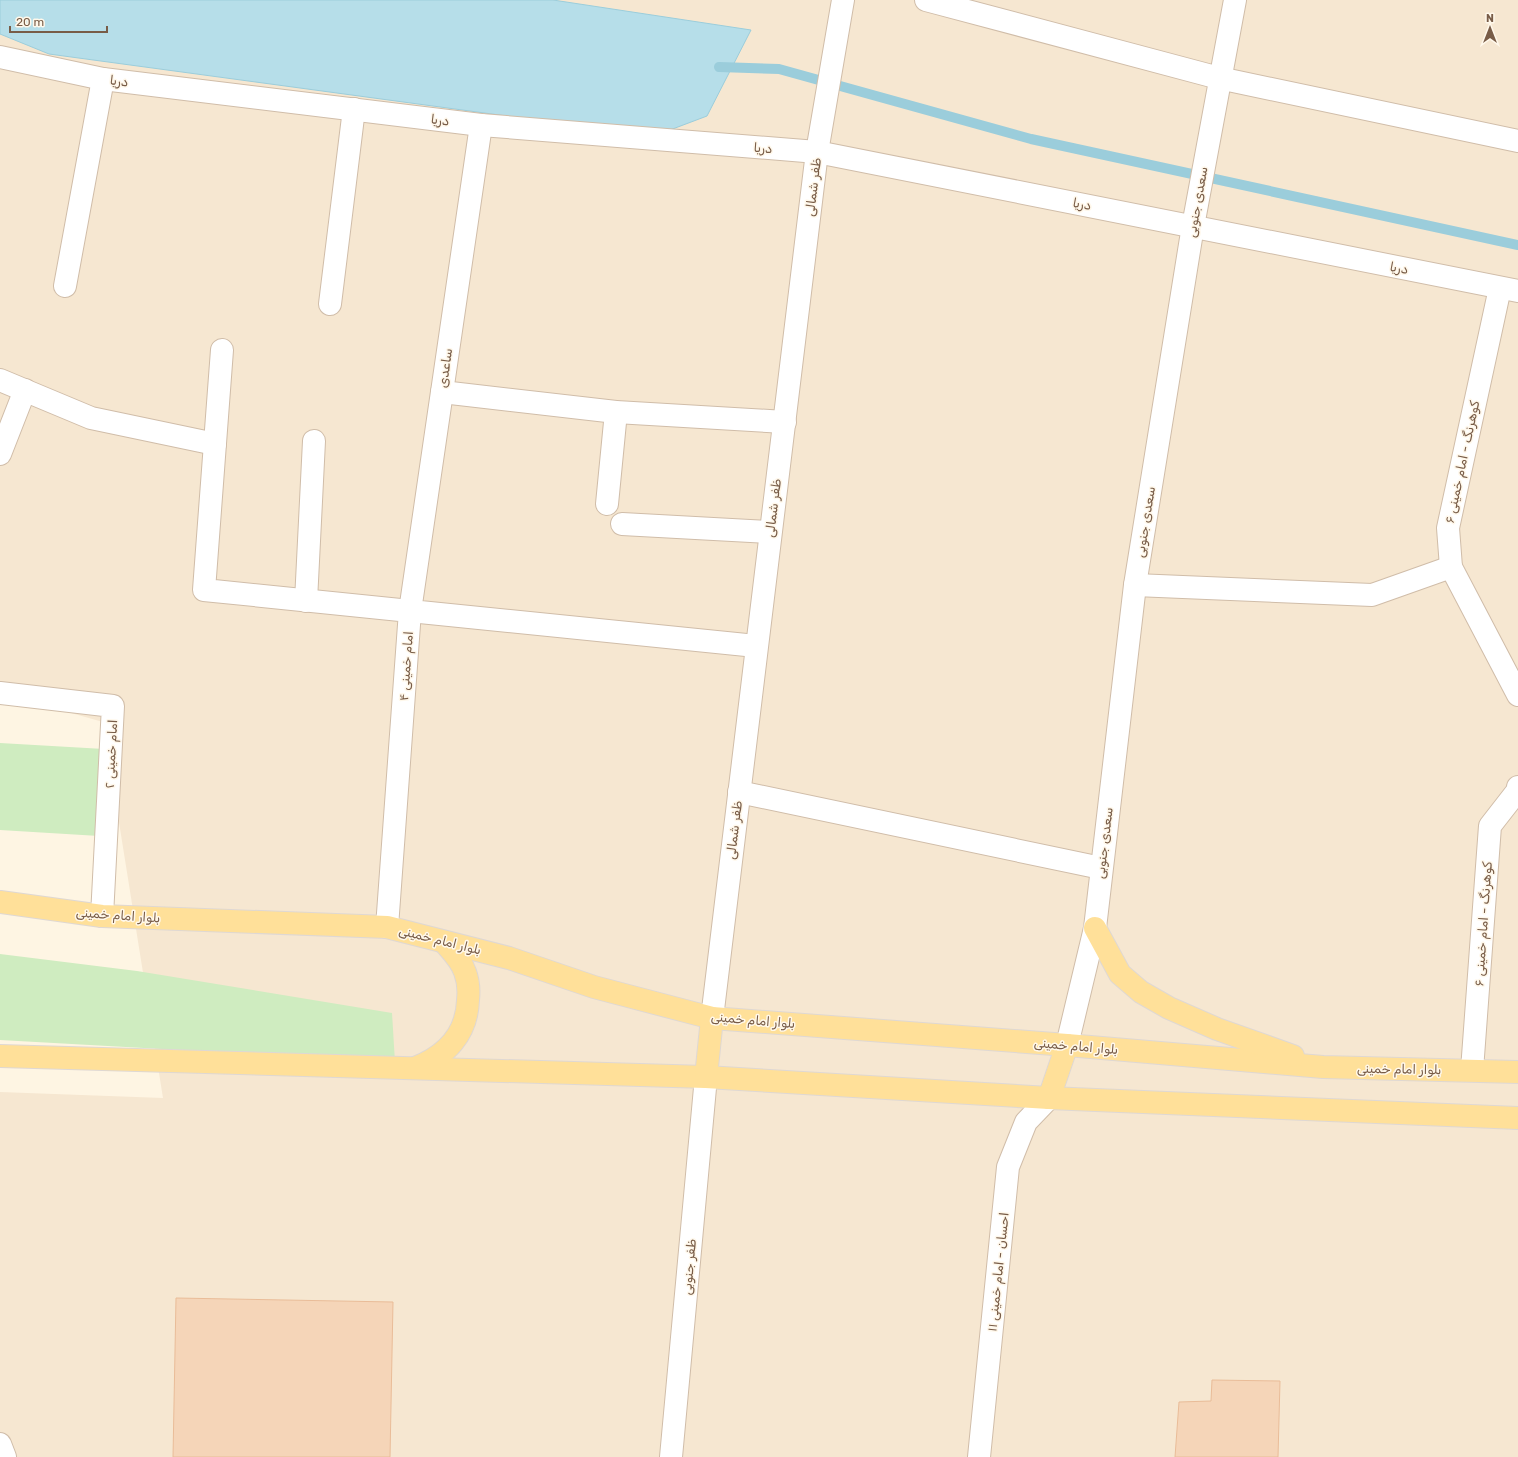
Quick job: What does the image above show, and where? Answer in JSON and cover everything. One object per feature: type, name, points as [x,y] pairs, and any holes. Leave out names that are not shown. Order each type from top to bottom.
[{"type":"main road","name":"بلوار امام خمینی","points":[[0,902],[102,916],[387,927],[509,958],[594,987],[712,1018],[1067,1045],[1323,1067],[1518,1072]]},
{"type":"main road","points":[[1095,928],[1120,974],[1141,992],[1169,1008],[1218,1029],[1323,1067]]},
{"type":"main road","points":[[414,1069],[430,1062],[444,1053],[463,1026],[468,1010],[469,991],[465,973],[457,956],[444,942]]},
{"type":"main road","points":[[706,1077],[712,1018]]},
{"type":"main road","points":[[1049,1098],[1067,1045]]},
{"type":"main road","points":[[0,1056],[706,1077],[1049,1098],[1518,1118]]},
{"type":"street","name":"ظفر شمالی","points":[[712,1018],[817,152],[843,0]]},
{"type":"street","points":[[926,0],[1219,78],[1518,141]]},
{"type":"street","name":"سعدی جنوبی","points":[[1067,1045],[1095,928],[1135,585],[1193,226],[1219,78],[1235,0]]},
{"type":"street","name":"دریا","points":[[0,57],[103,79],[482,126],[817,152],[1509,289]]},
{"type":"street","points":[[64,286],[103,79]]},
{"type":"street","points":[[330,304],[354,109]]},
{"type":"street","name":"ساعدی","points":[[410,611],[482,126]]},
{"type":"street","name":"کوهرنگ - امام خمینی ۶","points":[[1509,289],[1448,528],[1452,568],[1518,695]]},
{"type":"street","points":[[222,350],[204,590],[756,646]]},
{"type":"street","points":[[0,380],[91,418],[215,444]]},
{"type":"street","points":[[0,454],[25,390]]},
{"type":"street","points":[[442,392],[616,412],[784,422]]},
{"type":"street","points":[[607,504],[616,412]]},
{"type":"street","points":[[306,601],[314,441]]},
{"type":"street","points":[[622,524],[770,532]]},
{"type":"street","points":[[1135,585],[1372,595],[1452,568]]},
{"type":"street","name":"امام خمینی ۴","points":[[387,927],[410,611]]},
{"type":"street","name":"امام خمینی ۲","points":[[0,693],[113,706],[102,916]]},
{"type":"street","name":"کوهرنگ - امام خمینی ۶","points":[[1472,1070],[1490,826],[1518,790],[1518,787]]},
{"type":"street","points":[[739,792],[1101,868]]},
{"type":"street","name":"ظفر جنوبی","points":[[671,1457],[706,1077]]},
{"type":"street","name":"احسان - امام خمینی ۱۱","points":[[978,1457],[1008,1167],[1026,1122],[1049,1098]]},
{"type":"street","points":[[0,1444],[5,1457]]},
{"type":"shaded area","points":[[0,0],[1518,0],[1518,1457],[0,1457],[0,1092],[163,1098],[103,722],[0,693]]},
{"type":"green space","points":[[0,743],[104,749],[99,836],[0,830]]},
{"type":"green space","points":[[0,954],[137,971],[392,1013],[395,1062],[0,1040]]},
{"type":"water","points":[[0,0],[553,0],[751,30],[707,116],[654,136],[49,54],[0,34]]},
{"type":"building","points":[[176,1298],[393,1302],[390,1457],[173,1457]]},
{"type":"building","points":[[1212,1380],[1280,1381],[1278,1457],[1175,1457],[1179,1402],[1211,1401]]},
{"type":"waterway","points":[[719,67],[779,69],[1031,139],[1518,245]]}]
